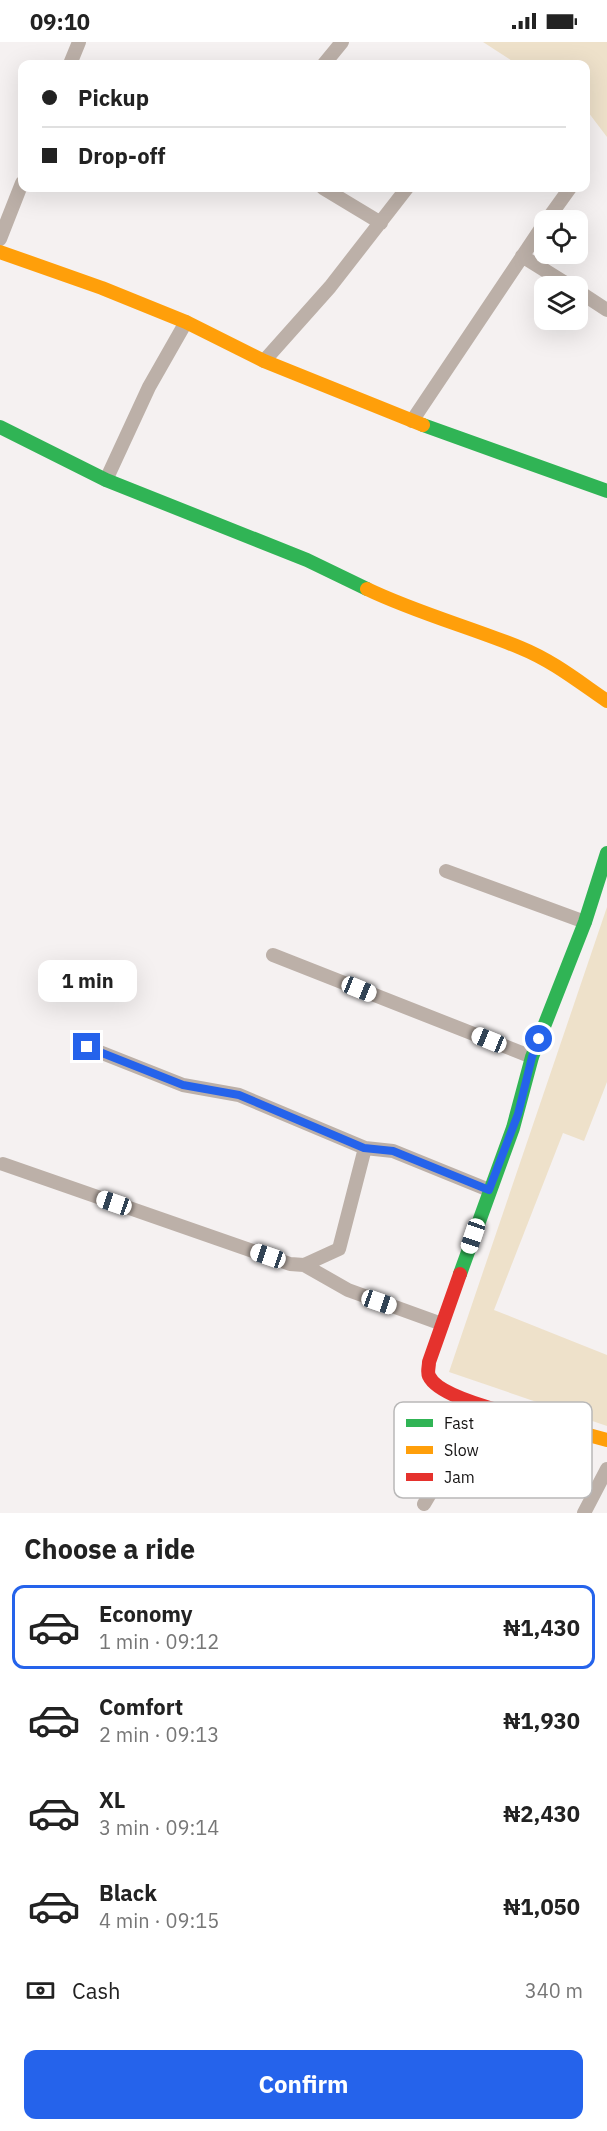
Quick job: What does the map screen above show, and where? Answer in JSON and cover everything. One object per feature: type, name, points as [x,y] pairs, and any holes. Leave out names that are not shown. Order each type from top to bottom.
[{"type":"street","points":[[72,60],[79,42]]},
{"type":"street","points":[[327,60],[342,42]]},
{"type":"street","points":[[0,239],[18,192]]},
{"type":"street","points":[[330,192],[381,223]]},
{"type":"street","points":[[264,361],[330,287],[404,192]]},
{"type":"street","points":[[554,210],[567,192]]},
{"type":"street","points":[[412,421],[534,239]]},
{"type":"street","points":[[0,252],[102,288],[186,322],[264,361],[412,421],[607,491]]},
{"type":"street","points":[[522,256],[554,276]]},
{"type":"street","points":[[588,298],[607,310]]},
{"type":"street","points":[[106,480],[149,387],[186,322]]},
{"type":"street","points":[[0,427],[106,480],[307,560],[399,604],[522,648],[552,663],[607,701]]},
{"type":"street","points":[[474,1402],[434,1383],[428,1374],[429,1362],[518,1114],[532,1057],[585,922],[607,853]]},
{"type":"street","points":[[446,871],[585,922]]},
{"type":"street","points":[[273,955],[532,1057]]},
{"type":"street","points":[[87,1047],[183,1085],[239,1095],[364,1148],[393,1151],[489,1190]]},
{"type":"street","points":[[304,1265],[339,1249],[364,1148]]},
{"type":"street","points":[[3,1164],[291,1264],[304,1265],[348,1290],[442,1324]]},
{"type":"street","points":[[592,1436],[607,1440]]},
{"type":"street","points":[[592,1498],[607,1469]]},
{"type":"street","points":[[424,1504],[428,1498]]},
{"type":"street","points":[[584,1513],[592,1498]]},
{"type":"shaded area","points":[[483,42],[607,42],[607,137],[590,115],[590,60],[511,60]]},
{"type":"shaded area","points":[[607,907],[607,1082],[584,1141],[563,1133],[494,1310],[607,1355],[607,1426],[592,1421],[592,1402],[537,1402],[449,1372]]},
{"type":"traffic: fast","points":[[423,425],[607,491]]},
{"type":"traffic: fast","points":[[0,427],[106,480],[307,560],[367,589]]},
{"type":"traffic: fast","points":[[460,1274],[513,1128],[532,1057],[585,922],[607,853]]},
{"type":"traffic: slow","points":[[0,252],[102,288],[186,322],[264,361],[423,425]]},
{"type":"traffic: slow","points":[[367,589],[533,653],[607,701]]},
{"type":"traffic: slow","points":[[592,1436],[607,1440]]},
{"type":"traffic: jam","points":[[460,1274],[429,1362],[428,1374],[442,1389],[472,1402]]},
{"type":"route","points":[[87,1047],[183,1085],[239,1095],[364,1148],[393,1151],[489,1190],[518,1114],[532,1057],[539,1039]]}]
